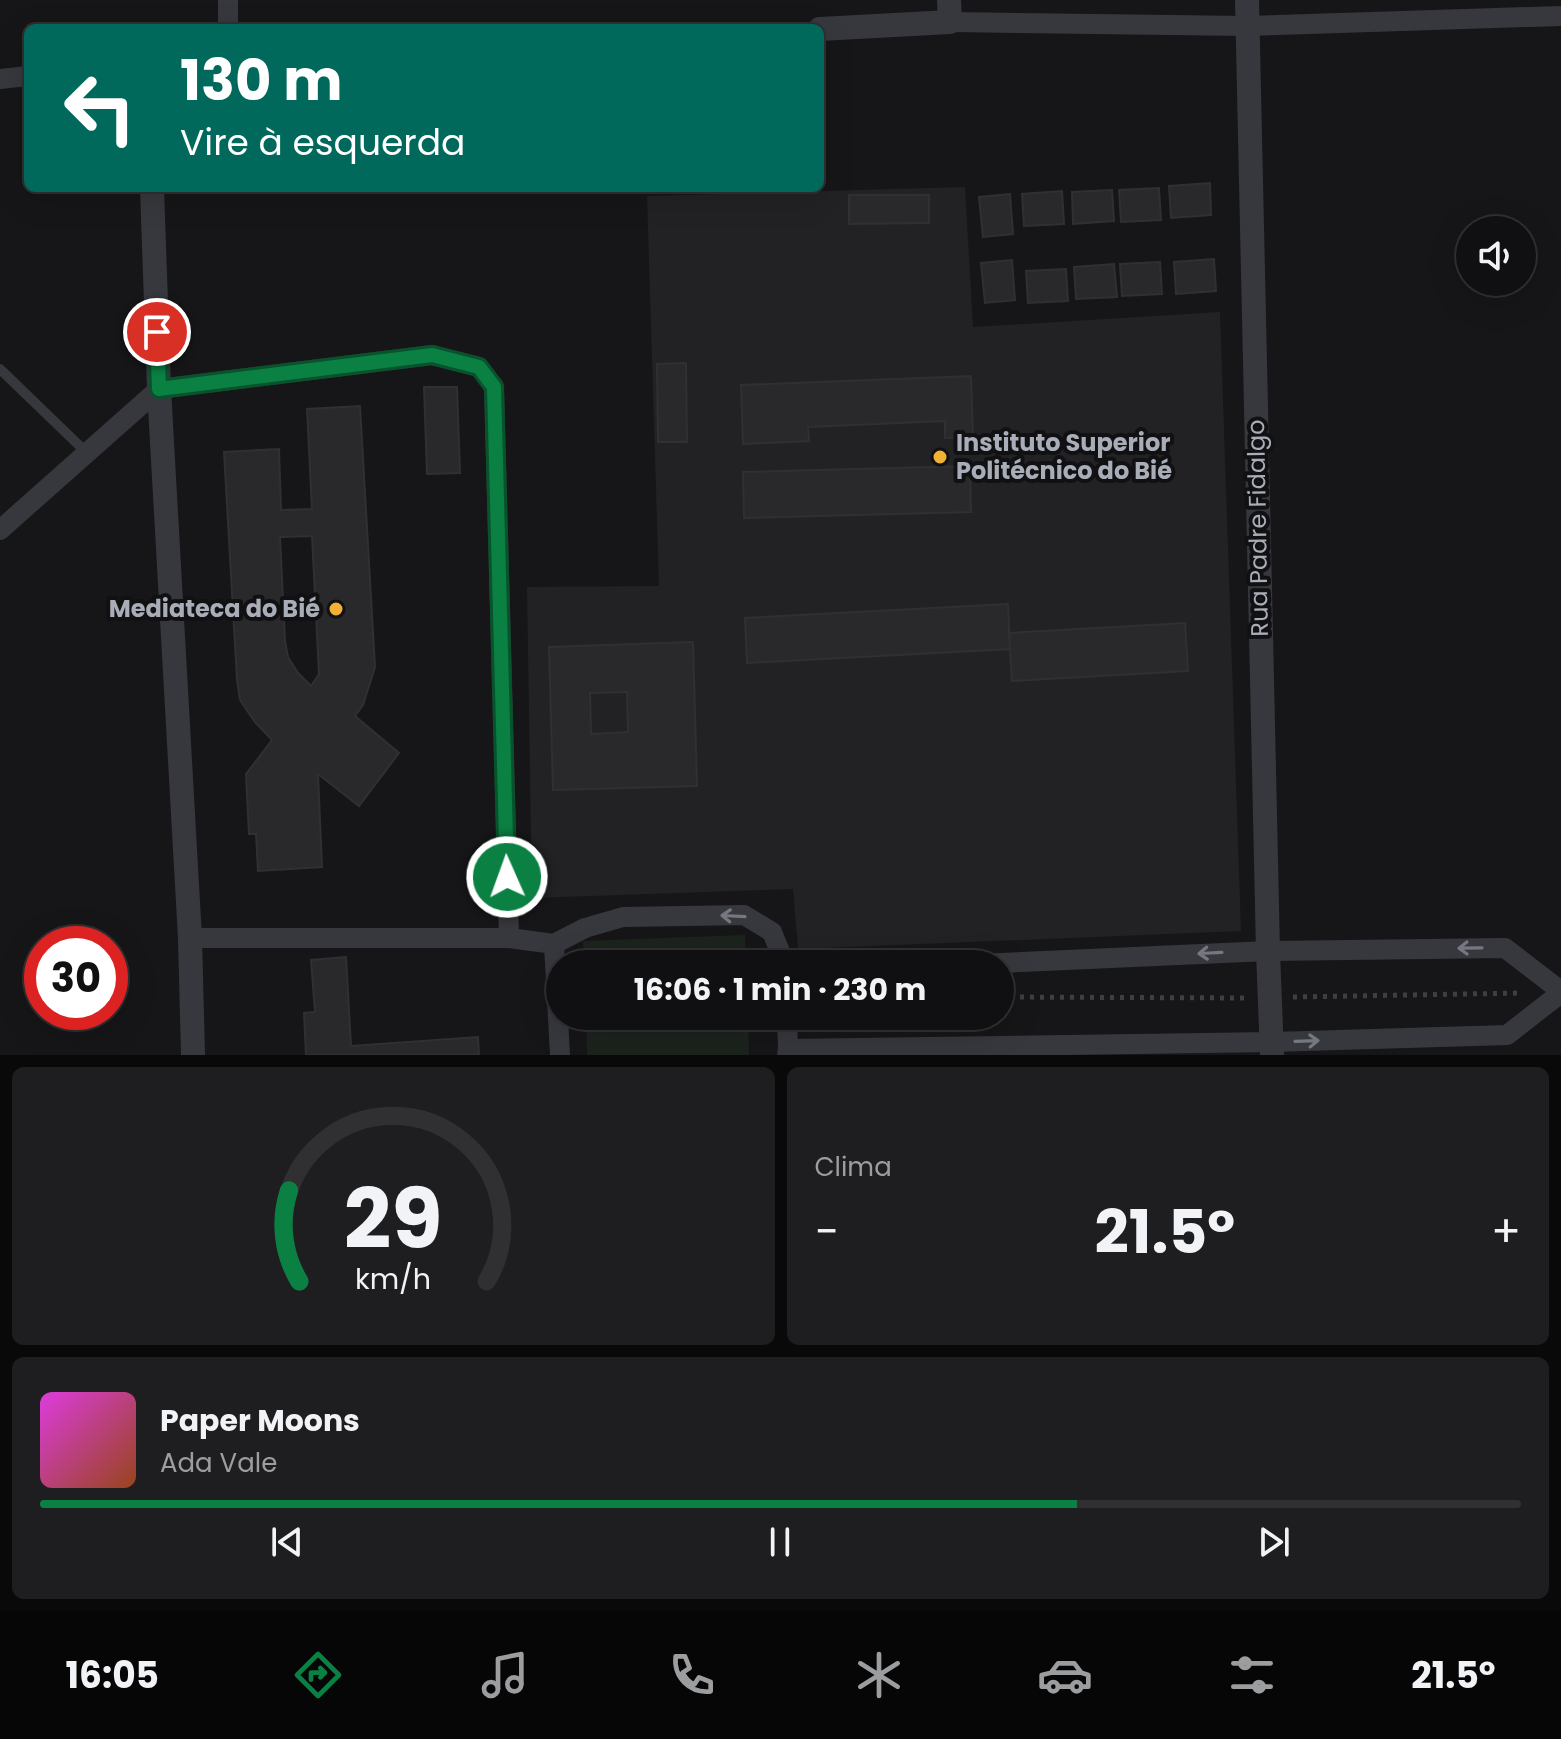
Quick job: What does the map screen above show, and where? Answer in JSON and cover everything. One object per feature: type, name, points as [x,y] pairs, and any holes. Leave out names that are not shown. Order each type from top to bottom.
[{"type":"street","points":[[228,0],[228,24]]},
{"type":"street","name":"Rua Padre Fidalgo","points":[[1247,0],[1272,1048]]},
{"type":"street","points":[[824,28],[949,11],[1247,26],[1561,16]]},
{"type":"street","points":[[0,79],[24,76]]},
{"type":"street","points":[[152,192],[159,389],[190,938],[193,1055]]},
{"type":"street","points":[[0,530],[159,389],[432,355],[479,367],[494,387],[509,938]]},
{"type":"street","points":[[190,938],[509,938],[554,944],[585,928],[623,917],[744,915],[772,932],[779,950]]},
{"type":"street","points":[[554,944],[560,1055]]},
{"type":"street","points":[[787,1030],[788,1052],[1272,1048],[1507,1035],[1561,992],[1505,948],[1268,951],[1014,962]]},
{"type":"lane","points":[[0,369],[87,453]]},
{"type":"shaded area","name":"Instituto Superior Politécnico do Bié","points":[[965,187],[973,327],[1220,312],[1241,931],[798,949],[793,889],[532,898],[527,587],[659,586],[647,196]]},
{"type":"shaded area","points":[[745,935],[746,950],[583,950],[583,941]]},
{"type":"shaded area","points":[[586,1030],[748,1030],[749,1055],[587,1055]]},
{"type":"building","points":[[1210,183],[1211,215],[1171,218],[1169,186]]},
{"type":"building","points":[[1159,188],[1161,220],[1121,222],[1119,190]]},
{"type":"building","points":[[1112,190],[1114,221],[1073,224],[1072,192]]},
{"type":"building","points":[[1062,191],[1064,224],[1024,226],[1022,194]]},
{"type":"building","points":[[1010,194],[1013,234],[983,237],[979,197]]},
{"type":"building","points":[[849,195],[929,195],[929,223],[849,224]]},
{"type":"building","points":[[1214,259],[1216,291],[1176,294],[1174,262]]},
{"type":"building","points":[[1012,260],[1015,300],[985,303],[981,263]]},
{"type":"building","points":[[1160,262],[1162,294],[1122,296],[1120,264]]},
{"type":"building","points":[[1114,264],[1117,297],[1076,299],[1074,267]]},
{"type":"building","points":[[1066,269],[1068,301],[1028,303],[1026,271]]},
{"type":"building","points":[[686,363],[687,442],[658,442],[657,364]]},
{"type":"building","points":[[971,376],[973,437],[945,438],[945,421],[808,427],[809,441],[743,444],[741,385]]},
{"type":"building","points":[[424,387],[457,387],[460,473],[427,474]]},
{"type":"building","points":[[360,406],[375,667],[363,705],[355,716],[399,753],[359,806],[318,774],[322,867],[258,871],[256,834],[249,834],[246,774],[272,740],[240,700],[224,452],[279,449],[281,510],[312,509],[307,409]],"holes":[[[312,536],[319,674],[311,686],[288,657],[280,537]]]},
{"type":"building","points":[[970,466],[971,512],[744,518],[743,472]]},
{"type":"building","points":[[1008,604],[1010,649],[747,663],[745,618]]},
{"type":"building","points":[[1185,623],[1188,671],[1012,681],[1009,633]]},
{"type":"building","points":[[693,642],[697,786],[553,790],[549,647]],"holes":[[[627,692],[628,732],[591,734],[590,693]]]},
{"type":"building","points":[[346,957],[351,1046],[478,1037],[479,1055],[306,1055],[304,1013],[315,1012],[311,960]]},
{"type":"place","name":"Instituto Superior Politécnico do Bié","points":[[940,457]]},
{"type":"place","name":"Mediateca do Bié","points":[[336,609]]},
{"type":"route","points":[[157,332],[159,389],[432,355],[479,367],[494,387],[507,877]]}]
